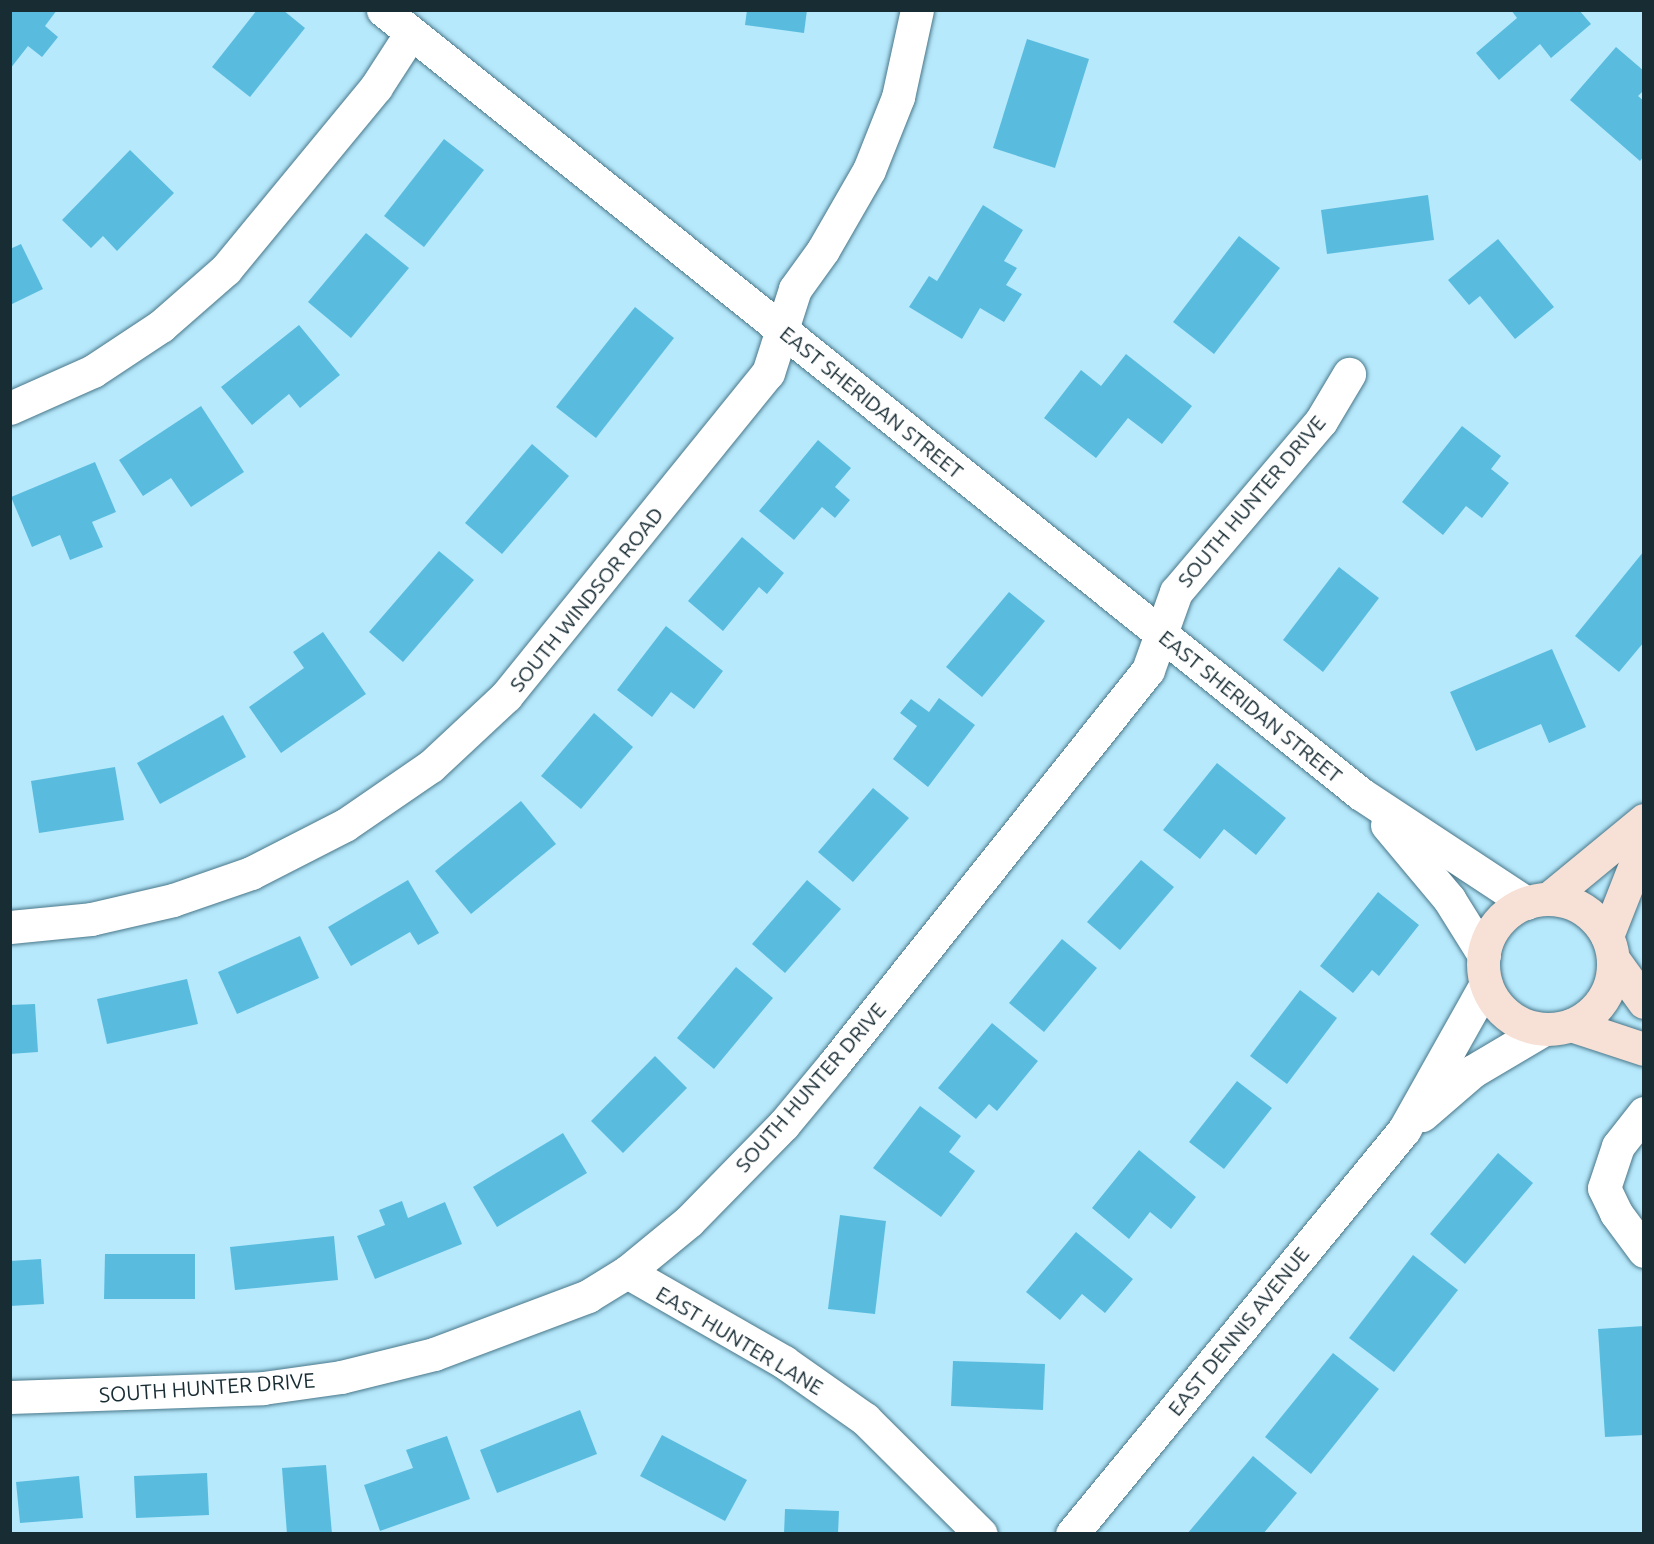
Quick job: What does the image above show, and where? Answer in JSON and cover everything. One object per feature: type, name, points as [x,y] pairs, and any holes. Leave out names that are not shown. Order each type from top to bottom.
[{"type":"main road","points":[[1644,820],[1537,901],[1498,923],[1485,970],[1509,1015],[1525,1025],[1557,1027],[1644,1049]]},
{"type":"main road","points":[[1557,1027],[1589,1015],[1603,1000],[1611,981],[1610,948],[1644,842]]},
{"type":"main road","points":[[1537,901],[1582,909],[1644,1002]]},
{"type":"street","name":"EAST SHERIDAN STREET","points":[[383,10],[1361,794],[1537,901]]},
{"type":"street","name":"SOUTH WINDSOR ROAD","points":[[10,927],[101,917],[173,900],[251,873],[345,825],[431,766],[506,696],[768,373],[795,289],[823,250],[870,170],[897,97],[917,10]]},
{"type":"street","points":[[10,408],[93,370],[161,326],[226,269],[376,87],[411,33]]},
{"type":"street","name":"SOUTH HUNTER DRIVE","points":[[10,1397],[263,1388],[341,1377],[434,1354],[588,1296],[627,1272],[689,1221],[784,1124],[833,1065],[1148,670],[1176,592],[1321,421],[1349,374]]},
{"type":"street","name":"EAST SHERIDAN STREET","points":[[1361,794],[1449,899],[1485,970]]},
{"type":"street","name":"EAST DENNIS AVENUE","points":[[1404,1130],[1485,970]]},
{"type":"street","name":"EAST DENNIS AVENUE","points":[[1072,1533],[1404,1130],[1473,1071],[1557,1027]]},
{"type":"street","points":[[1644,1113],[1618,1146],[1604,1188],[1616,1214],[1644,1251]]},
{"type":"street","name":"EAST HUNTER LANE","points":[[627,1272],[784,1362],[865,1419],[981,1533]]},
{"type":"building","points":[[10,10],[57,10],[45,26],[58,37],[42,57],[28,46],[10,69]]},
{"type":"building","points":[[257,10],[283,10],[305,28],[250,97],[212,67]]},
{"type":"building","points":[[747,10],[807,10],[804,33],[745,25]]},
{"type":"building","points":[[1511,10],[1579,10],[1591,24],[1551,58],[1540,44],[1499,80],[1476,53],[1517,18]]},
{"type":"building","points":[[1027,39],[1089,59],[1055,168],[993,148]]},
{"type":"building","points":[[1616,47],[1644,71],[1644,90],[1638,96],[1644,101],[1644,156],[1640,161],[1570,100]]},
{"type":"building","points":[[444,139],[484,170],[424,247],[384,216]]},
{"type":"building","points":[[130,150],[174,193],[117,251],[103,236],[91,248],[62,220]]},
{"type":"building","points":[[1428,195],[1434,240],[1327,254],[1321,210]]},
{"type":"building","points":[[983,205],[1023,230],[1004,261],[1017,268],[1006,285],[1022,294],[1004,322],[980,308],[962,339],[909,307],[929,276],[937,281]]},
{"type":"building","points":[[366,233],[409,268],[351,338],[308,302]]},
{"type":"building","points":[[1239,236],[1280,268],[1214,354],[1173,322]]},
{"type":"building","points":[[1498,239],[1554,307],[1515,339],[1480,296],[1469,305],[1448,280]]},
{"type":"building","points":[[21,244],[43,289],[10,305],[10,249]]},
{"type":"building","points":[[635,307],[674,338],[596,438],[556,407]]},
{"type":"building","points":[[299,325],[340,375],[300,408],[289,394],[252,425],[221,387]]},
{"type":"building","points":[[1126,354],[1192,406],[1162,444],[1128,418],[1096,458],[1044,418],[1081,370],[1101,386]]},
{"type":"building","points":[[201,406],[244,472],[191,507],[171,478],[143,496],[119,460]]},
{"type":"building","points":[[1462,426],[1501,456],[1491,469],[1509,483],[1482,518],[1466,506],[1443,535],[1402,502]]},
{"type":"building","points":[[818,440],[851,468],[835,487],[850,500],[835,518],[822,507],[794,540],[759,511]]},
{"type":"building","points":[[532,444],[569,476],[502,554],[465,523]]},
{"type":"building","points":[[95,462],[116,512],[92,522],[103,547],[70,560],[60,535],[32,547],[11,497]]},
{"type":"building","points":[[742,537],[784,573],[767,594],[759,587],[723,631],[688,601]]},
{"type":"building","points":[[439,551],[474,580],[403,662],[369,632]]},
{"type":"building","points":[[1644,551],[1644,642],[1619,672],[1575,636]]},
{"type":"building","points":[[1339,567],[1379,598],[1323,672],[1283,640]]},
{"type":"building","points":[[1009,592],[1045,621],[982,697],[946,667]]},
{"type":"building","points":[[666,626],[723,671],[694,709],[671,692],[652,717],[617,690]]},
{"type":"building","points":[[323,632],[366,694],[281,753],[249,707],[304,668],[293,652]]},
{"type":"building","points":[[1552,649],[1586,727],[1549,743],[1541,724],[1476,751],[1450,692]]},
{"type":"building","points":[[939,698],[975,725],[928,787],[893,759],[917,726],[900,713],[911,699],[929,712]]},
{"type":"building","points":[[594,713],[633,747],[581,809],[541,776]]},
{"type":"building","points":[[223,715],[246,757],[160,804],[137,763]]},
{"type":"building","points":[[1217,763],[1286,818],[1256,855],[1224,829],[1200,859],[1163,830]]},
{"type":"building","points":[[115,767],[124,820],[39,833],[31,781]]},
{"type":"building","points":[[873,788],[909,818],[853,882],[818,852]]},
{"type":"building","points":[[521,801],[556,844],[471,914],[435,871]]},
{"type":"building","points":[[1141,860],[1174,887],[1120,950],[1087,922]]},
{"type":"building","points":[[408,880],[439,933],[418,945],[410,932],[351,966],[328,927]]},
{"type":"building","points":[[807,880],[841,909],[785,973],[752,944]]},
{"type":"building","points":[[1378,892],[1419,925],[1379,976],[1372,970],[1353,993],[1320,966]]},
{"type":"building","points":[[300,936],[319,978],[237,1014],[218,972]]},
{"type":"building","points":[[1062,939],[1097,968],[1044,1032],[1009,1003]]},
{"type":"building","points":[[736,967],[773,998],[714,1069],[677,1038]]},
{"type":"building","points":[[187,979],[198,1024],[107,1044],[97,999]]},
{"type":"building","points":[[1300,990],[1337,1018],[1287,1084],[1250,1056]]},
{"type":"building","points":[[35,1004],[38,1052],[10,1054],[10,1005]]},
{"type":"building","points":[[992,1023],[1038,1061],[997,1111],[989,1104],[976,1119],[938,1088]]},
{"type":"building","points":[[655,1056],[687,1088],[623,1153],[591,1121]]},
{"type":"building","points":[[1237,1081],[1272,1108],[1224,1169],[1189,1142]]},
{"type":"building","points":[[920,1106],[961,1136],[949,1152],[975,1171],[941,1217],[873,1168]]},
{"type":"building","points":[[563,1133],[587,1173],[497,1227],[473,1187]]},
{"type":"building","points":[[1139,1150],[1196,1197],[1171,1229],[1150,1212],[1129,1239],[1092,1208]]},
{"type":"building","points":[[1498,1153],[1533,1183],[1465,1264],[1430,1234]]},
{"type":"building","points":[[402,1201],[408,1218],[445,1202],[462,1244],[375,1279],[357,1236],[385,1225],[379,1210]]},
{"type":"building","points":[[840,1215],[886,1221],[875,1314],[828,1309]]},
{"type":"building","points":[[1076,1232],[1133,1279],[1105,1313],[1082,1294],[1060,1320],[1026,1292]]},
{"type":"building","points":[[334,1236],[338,1280],[235,1290],[230,1247]]},
{"type":"building","points":[[105,1254],[195,1254],[195,1299],[104,1299]]},
{"type":"building","points":[[1413,1255],[1458,1290],[1394,1372],[1349,1338]]},
{"type":"building","points":[[41,1259],[44,1304],[10,1306],[10,1261]]},
{"type":"building","points":[[1644,1326],[1644,1435],[1605,1437],[1598,1329]]},
{"type":"building","points":[[1333,1353],[1379,1389],[1311,1474],[1265,1437]]},
{"type":"building","points":[[953,1361],[1045,1364],[1043,1410],[951,1406]]},
{"type":"building","points":[[580,1410],[597,1454],[497,1493],[480,1450]]},
{"type":"building","points":[[662,1435],[747,1480],[725,1521],[640,1476]]},
{"type":"building","points":[[447,1436],[470,1499],[380,1531],[364,1485],[413,1468],[406,1450]]},
{"type":"building","points":[[1253,1456],[1297,1493],[1263,1534],[1187,1534]]},
{"type":"building","points":[[326,1465],[332,1534],[287,1534],[282,1468]]},
{"type":"building","points":[[207,1473],[209,1515],[136,1518],[134,1476]]},
{"type":"building","points":[[79,1476],[83,1518],[20,1523],[16,1482]]},
{"type":"building","points":[[785,1509],[839,1511],[838,1534],[784,1534]]}]
